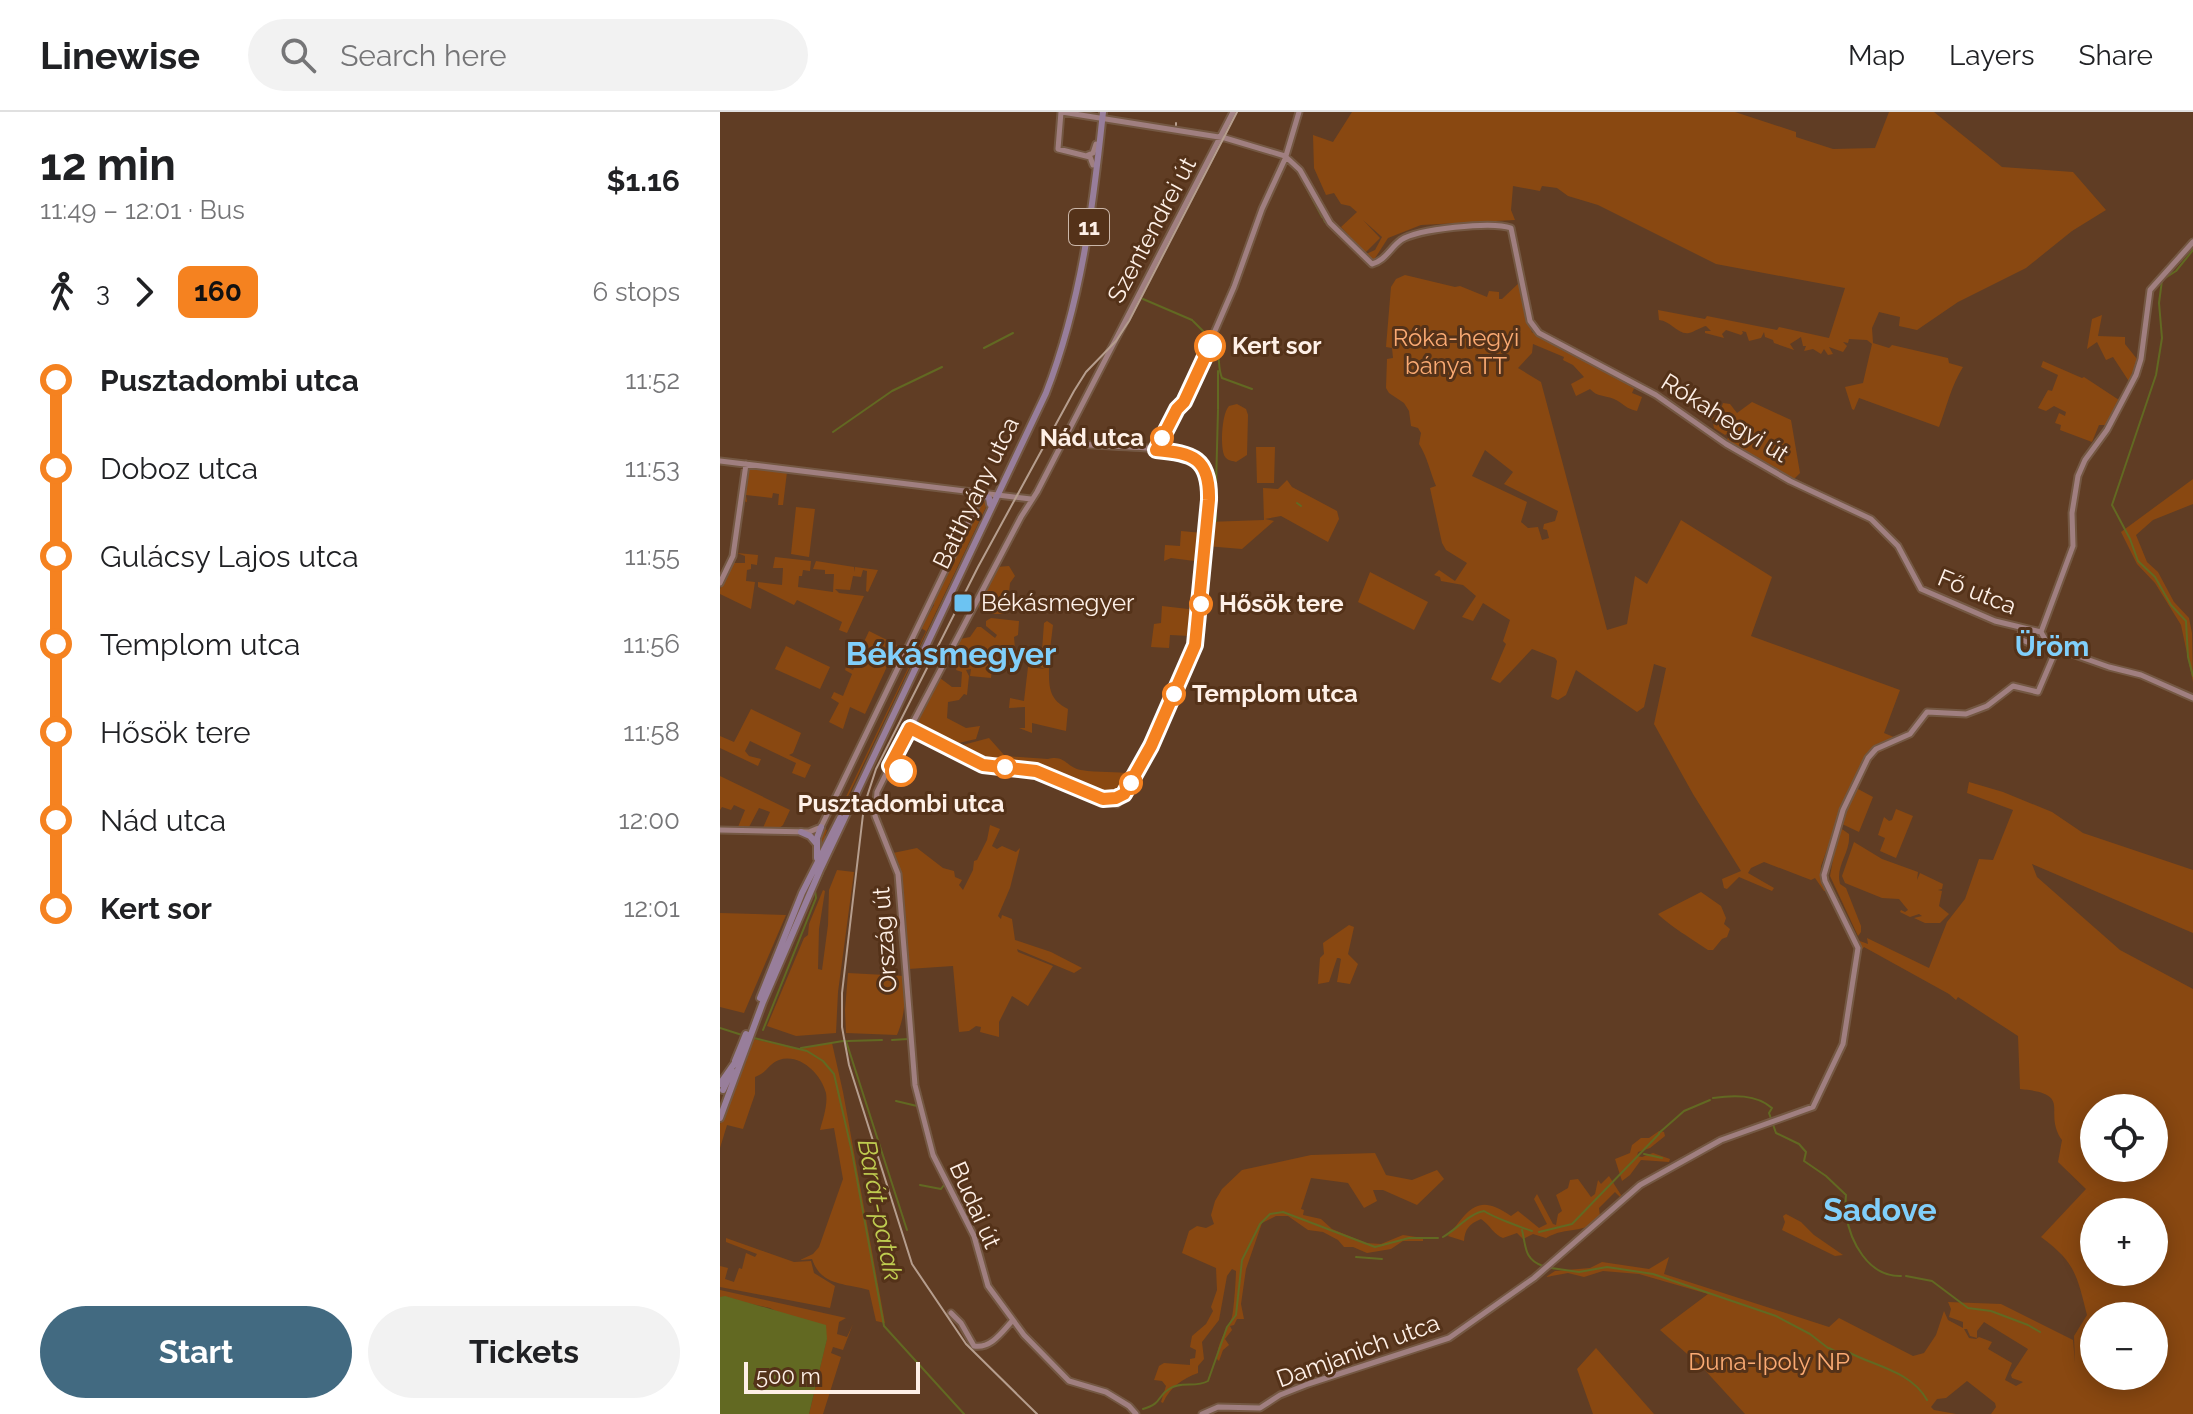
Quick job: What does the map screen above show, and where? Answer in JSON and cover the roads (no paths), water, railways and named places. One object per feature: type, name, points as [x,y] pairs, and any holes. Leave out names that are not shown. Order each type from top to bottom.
[{"type":"main road","name":"Batthyány utca","points":[[817,877],[997,494],[1038,403],[1061,342],[1081,262],[1101,115]]},
{"type":"main road","name":"Batthyány utca","points":[[816,863],[990,504],[1043,403],[1071,320],[1085,253],[1101,115]]},
{"type":"main road","points":[[982,494],[989,498],[990,504]]},
{"type":"main road","points":[[817,877],[816,843],[821,827]]},
{"type":"main road","points":[[801,832],[816,843]]},
{"type":"main road","name":"11","points":[[721,1090],[816,863]]},
{"type":"main road","name":"11","points":[[721,1090],[734,1075],[817,877]]},
{"type":"main road","points":[[720,1118],[734,1075]]},
{"type":"street","points":[[1096,144],[1093,153],[1087,155],[1060,151],[1057,147],[1062,112],[1101,115],[1221,137],[1285,156]]},
{"type":"street","name":"Szentendrei út","points":[[1062,441],[1233,112]]},
{"type":"street","points":[[1156,450],[1212,340],[1285,156],[1299,112]]},
{"type":"street","points":[[1275,152],[1288,145]]},
{"type":"street","points":[[1087,155],[1093,165]]},
{"type":"street","name":"Rókahegyi út","points":[[1285,156],[1304,176],[1330,223],[1371,263],[1377,263],[1399,242],[1421,231],[1496,224],[1508,227],[1513,231],[1531,324],[1539,333],[1656,395],[1726,444],[1790,481],[1871,519],[1898,546],[1919,586]]},
{"type":"street","points":[[2041,632],[2073,546],[2072,513],[2078,476],[2085,460],[2107,430],[2139,367],[2150,290],[2193,242]]},
{"type":"street","points":[[720,461],[1028,499],[1037,492],[1062,441],[1186,454],[1201,464],[1209,487],[1194,650],[1151,746],[1124,794],[1114,800],[1103,799],[1030,770],[978,763],[910,728]]},
{"type":"street","points":[[720,583],[733,556],[746,464]]},
{"type":"street","points":[[720,830],[809,832],[821,827],[982,494]]},
{"type":"street","name":"Ország út","points":[[911,1037],[898,874],[874,810],[879,786],[1028,499]]},
{"type":"street","name":"Fő utca","points":[[1919,586],[1984,617],[2041,632],[2042,643],[2050,649]]},
{"type":"street","points":[[2022,629],[2020,639],[2042,643]]},
{"type":"street","points":[[2050,649],[2141,675],[2193,698]]},
{"type":"street","name":"Damjanich utca","points":[[1202,1414],[1218,1407],[1260,1408],[1280,1395],[1308,1384],[1449,1338],[1532,1280],[1640,1185],[1713,1144],[1813,1107],[1843,1044],[1858,948],[1824,875],[1843,810],[1868,758],[1876,749],[1910,734],[1927,712],[1966,714],[1987,706],[2015,685],[2038,692],[2053,657],[2050,649]]},
{"type":"street","name":"Budai út","points":[[911,1037],[917,1096],[933,1155],[974,1236],[987,1285],[1014,1325],[1069,1381],[1106,1392],[1135,1413]]},
{"type":"street","points":[[951,1313],[961,1323],[974,1346],[986,1347],[1014,1325]]},
{"type":"waterway","points":[[1298,172],[1322,217]]},
{"type":"waterway","points":[[2193,250],[2176,271],[2162,280],[2159,303],[2162,338],[2156,375],[2112,505],[2138,561],[2155,577],[2171,605],[2186,621],[2188,657],[2193,676]]},
{"type":"waterway","points":[[1361,256],[1368,264]]},
{"type":"waterway","points":[[1143,299],[1192,320]]},
{"type":"waterway","points":[[1193,321],[1210,338]]},
{"type":"waterway","points":[[984,348],[1013,333]]},
{"type":"waterway","points":[[1214,342],[1222,378],[1252,389]]},
{"type":"waterway","points":[[833,432],[892,391],[942,367]]},
{"type":"waterway","points":[[1218,371],[1218,409]]},
{"type":"waterway","points":[[1216,486],[1218,410]]},
{"type":"waterway","points":[[1216,501],[1217,490]]},
{"type":"waterway","points":[[1297,503],[1301,506]]},
{"type":"waterway","points":[[1216,509],[1216,521]]},
{"type":"waterway","points":[[825,869],[828,861]]},
{"type":"waterway","points":[[763,1030],[823,873]]},
{"type":"waterway","name":"Barát-patak","points":[[720,1028],[742,1035]]},
{"type":"waterway","name":"Barát-patak","points":[[754,1038],[807,1051],[823,1061],[834,1074],[852,1152],[884,1326],[964,1414]]},
{"type":"waterway","points":[[892,1040],[908,1039]]},
{"type":"waterway","points":[[848,1041],[882,1040]]},
{"type":"waterway","points":[[801,1048],[843,1041]]},
{"type":"waterway","points":[[846,1041],[907,1230]]},
{"type":"waterway","points":[[1713,1098],[1752,1098],[1772,1108],[1769,1113],[1776,1133],[1799,1144],[1806,1152],[1804,1161],[1846,1195],[1845,1209]]},
{"type":"waterway","points":[[1659,1133],[1684,1111],[1710,1100]]},
{"type":"waterway","points":[[896,1101],[917,1106]]},
{"type":"waterway","name":"Barát-patak","points":[[1539,1232],[1572,1224],[1659,1134]]},
{"type":"waterway","points":[[1644,1154],[1662,1158]]},
{"type":"waterway","points":[[920,1185],[941,1189],[944,1185]]},
{"type":"waterway","name":"Barát-patak","points":[[1443,1237],[1484,1211],[1532,1231]]},
{"type":"waterway","name":"Barát-patak","points":[[1143,1409],[1157,1402],[1173,1387],[1208,1381],[1227,1327],[1236,1315],[1242,1260],[1260,1224],[1270,1214],[1283,1212],[1375,1247],[1409,1238],[1438,1238]]},
{"type":"waterway","points":[[1846,1214],[1856,1246],[1870,1264],[1889,1275],[1901,1276]]},
{"type":"waterway","points":[[1522,1230],[1529,1256],[1543,1266]]},
{"type":"waterway","points":[[1356,1257],[1382,1259]]},
{"type":"waterway","points":[[1551,1268],[1579,1272],[1607,1267],[1653,1274],[1776,1316],[1810,1334],[1828,1348]]},
{"type":"waterway","points":[[1906,1276],[1932,1281],[1968,1308],[1991,1311],[2040,1332]]},
{"type":"waterway","points":[[1472,1325],[1527,1286]]},
{"type":"waterway","points":[[1829,1348],[1844,1356],[1848,1352],[1891,1370],[1912,1382],[1927,1400]]},
{"type":"tram line","points":[[1037,1414],[966,1344],[912,1264],[849,1065],[842,1027],[842,993],[864,806],[876,769],[978,567],[1074,391],[1129,321],[1237,112]]},
{"type":"place","name":"Kert sor","points":[[1210,346]]},
{"type":"place","name":"Nád utca","points":[[1162,438]]},
{"type":"place","name":"Békásmegyer","points":[[963,603]]},
{"type":"place","name":"Hősök tere","points":[[1201,604]]},
{"type":"place","name":"Templom utca","points":[[1174,694]]},
{"type":"place","name":"Pusztadombi utca","points":[[901,771]]},
{"type":"district","name":"Üröm","points":[[2052,646]]},
{"type":"district","name":"Békásmegyer","points":[[951,654]]},
{"type":"district","name":"Sadove","points":[[1880,1210]]},
{"type":"park label","name":"Róka-hegyi bánya TT","points":[[1456,352]]},
{"type":"park label","name":"Duna-Ipoly NP","points":[[1769,1362]]}]
